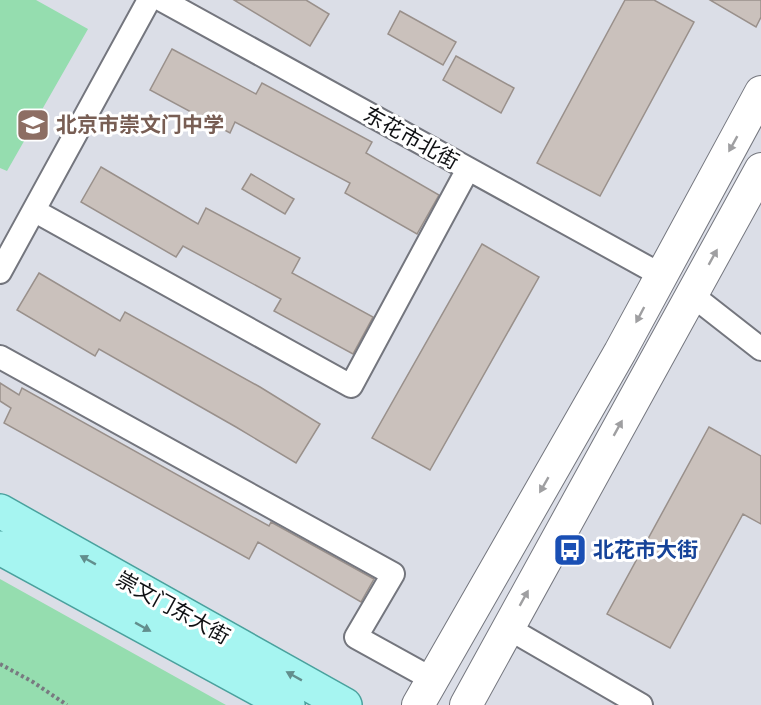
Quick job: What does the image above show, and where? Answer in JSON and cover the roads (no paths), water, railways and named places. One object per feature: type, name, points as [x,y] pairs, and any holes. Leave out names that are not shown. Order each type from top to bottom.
[{"type":"main road","points":[[425,692],[620,352],[761,92]]},
{"type":"main road","points":[[465,705],[761,169]]},
{"type":"main road","name":"崇文门东大街","points":[[0,511],[345,705]]},
{"type":"main road","name":"崇文门东大街","points":[[0,548],[288,705]]},
{"type":"street","points":[[0,272],[149,0]]},
{"type":"street","name":"东花市北街","points":[[162,0],[661,275]]},
{"type":"street","points":[[35,211],[351,386],[468,169]]},
{"type":"street","points":[[692,295],[761,349]]},
{"type":"street","points":[[0,357],[393,574],[356,637],[425,692]]},
{"type":"street","points":[[508,628],[641,705]]},
{"type":"place","name":"北京市崇文门中学","points":[[33,125]]},
{"type":"place","name":"北花市大街","points":[[570,550]]}]
